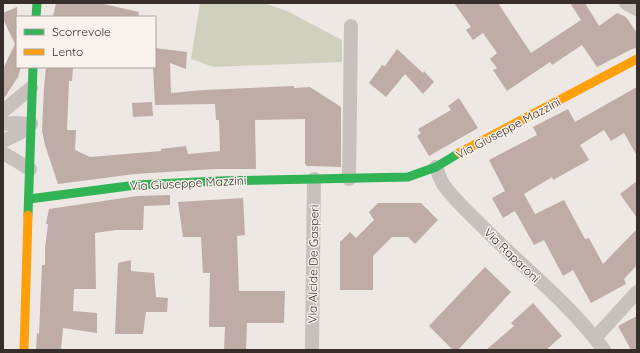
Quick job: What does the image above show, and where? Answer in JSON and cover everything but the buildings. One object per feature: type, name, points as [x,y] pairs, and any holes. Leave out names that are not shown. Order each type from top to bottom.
[{"type":"street","points":[[36,16],[38,3]]},
{"type":"street","points":[[626,3],[637,9]]},
{"type":"street","points":[[349,179],[351,26]]},
{"type":"street","name":"Via Giuseppe Mazzini","points":[[29,199],[136,185],[218,181],[408,177],[436,167],[637,59]]},
{"type":"street","points":[[24,350],[31,88],[33,68]]},
{"type":"street","points":[[3,111],[31,88]]},
{"type":"street","points":[[3,124],[31,124]]},
{"type":"street","points":[[3,141],[20,133],[31,124]]},
{"type":"street","points":[[3,153],[30,169]]},
{"type":"street","name":"Via Raparoni","points":[[436,167],[443,183],[453,196],[494,238],[557,298],[595,338],[604,350]]},
{"type":"street","name":"Via Alcide De Gasperi","points":[[312,350],[314,179]]},
{"type":"street","points":[[595,338],[637,292]]},
{"type":"green space","points":[[200,3],[264,3],[287,11],[342,40],[342,62],[214,67],[191,59]]},
{"type":"traffic: fast","points":[[36,16],[37,3]]},
{"type":"traffic: fast","points":[[28,215],[33,68]]},
{"type":"traffic: fast","points":[[29,199],[136,185],[218,181],[408,177],[436,167],[459,153]]},
{"type":"traffic: slow","points":[[459,153],[637,59]]},
{"type":"traffic: slow","points":[[24,350],[28,215]]}]
